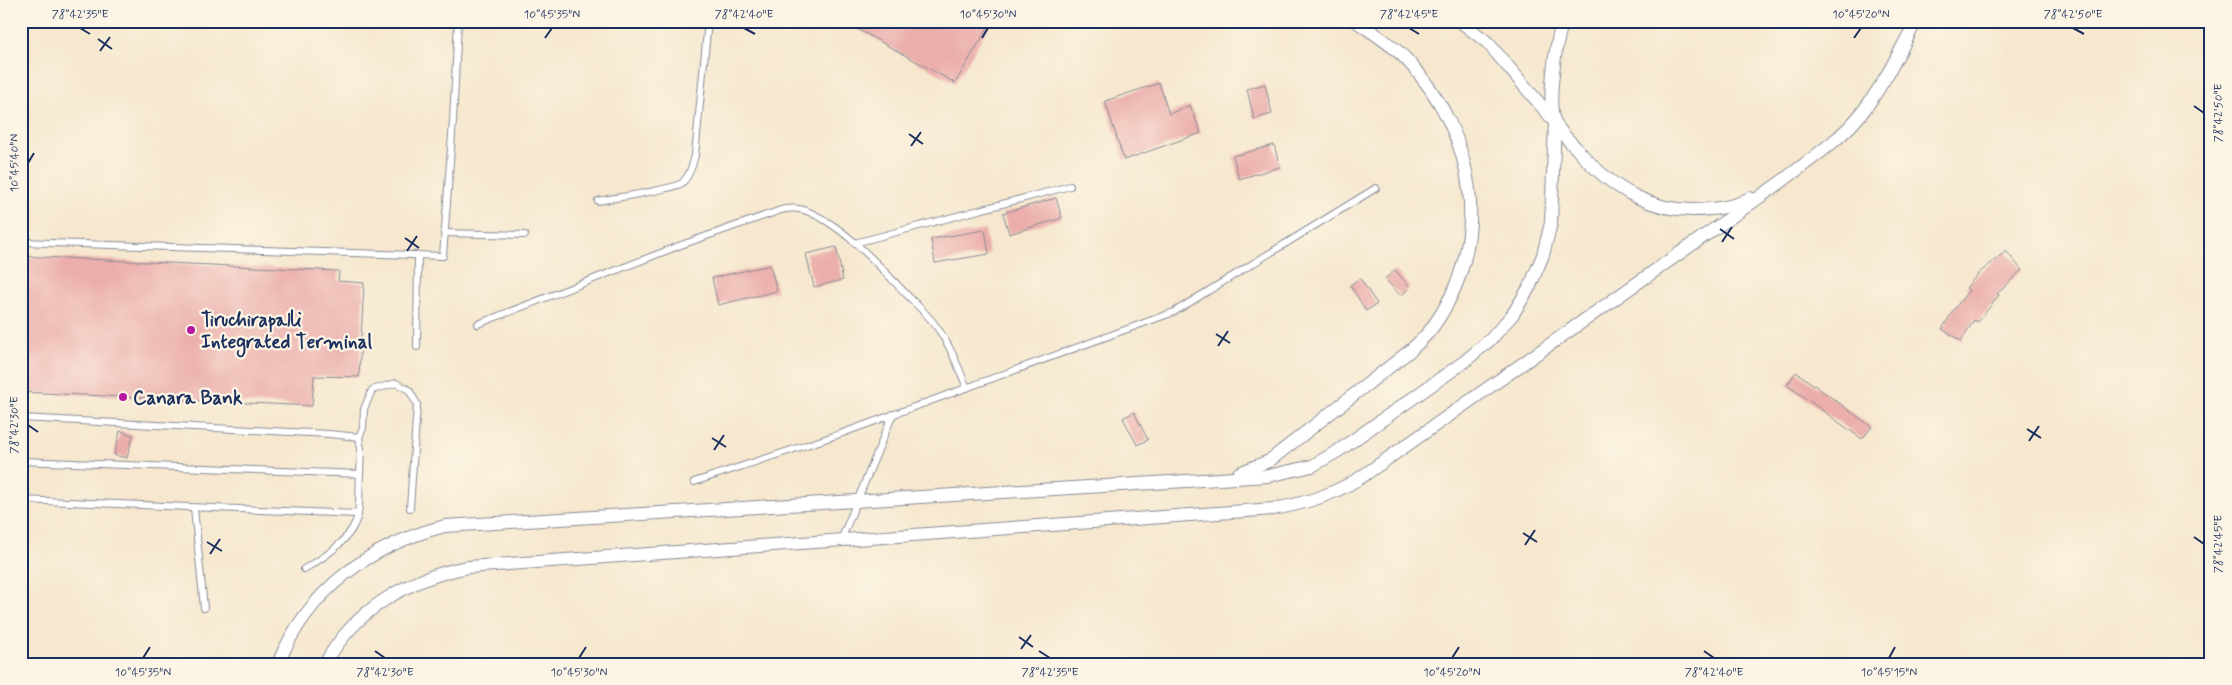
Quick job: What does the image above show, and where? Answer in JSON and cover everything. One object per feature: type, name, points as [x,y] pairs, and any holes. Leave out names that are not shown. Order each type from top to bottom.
[{"type":"street","points":[[1212,479],[1249,471],[1269,461],[1411,350],[1432,329],[1451,297],[1464,265],[1471,203],[1468,177],[1461,150],[1452,127],[1425,81],[1406,59],[1388,43],[1356,21]]},
{"type":"street","points":[[1460,21],[1488,43],[1599,173],[1630,194],[1657,206],[1679,210],[1701,210],[1722,208],[1744,202],[1781,182]]},
{"type":"street","points":[[278,664],[307,614],[320,597],[335,583],[366,558],[422,532],[465,524],[1268,476],[1312,466],[1365,432],[1464,362],[1491,340],[1513,314],[1530,286],[1543,255],[1551,223],[1555,122],[1552,93],[1555,53],[1563,21]]},
{"type":"street","points":[[325,664],[354,624],[372,607],[416,583],[443,572],[468,567],[1272,508],[1318,500],[1360,478],[1781,182],[1845,130],[1860,115],[1881,84],[1916,21]]},
{"type":"lane","points":[[21,242],[346,255],[443,256],[454,121],[458,21]]},
{"type":"lane","points":[[598,201],[682,183],[692,169],[708,21]]},
{"type":"lane","points":[[855,243],[1070,186]]},
{"type":"lane","points":[[694,482],[894,414],[1174,312],[1376,188]]},
{"type":"lane","points":[[478,324],[681,245],[781,210],[792,208],[814,214],[855,243],[935,325],[954,354],[967,388]]},
{"type":"lane","points":[[444,233],[525,235]]},
{"type":"lane","points":[[417,347],[418,255]]},
{"type":"lane","points":[[304,569],[320,560],[337,546],[352,528],[358,514],[361,448],[359,437],[364,410],[372,390],[396,384],[409,390],[417,404],[410,508]]},
{"type":"lane","points":[[841,540],[894,414]]},
{"type":"lane","points":[[21,418],[359,437]]},
{"type":"lane","points":[[21,460],[360,474]]},
{"type":"lane","points":[[21,500],[358,514]]},
{"type":"lane","points":[[194,508],[204,608]]},
{"type":"building","points":[[843,21],[992,21],[955,83]]},
{"type":"building","points":[[1159,83],[1169,114],[1190,105],[1201,133],[1124,160],[1105,101]]},
{"type":"building","points":[[1265,84],[1272,114],[1254,119],[1247,89]]},
{"type":"building","points":[[1274,145],[1280,167],[1239,179],[1233,156]]},
{"type":"building","points":[[1056,198],[1062,218],[1009,234],[1003,213]]},
{"type":"building","points":[[985,230],[989,254],[935,263],[931,239]]},
{"type":"building","points":[[836,247],[843,280],[814,287],[806,254]]},
{"type":"building","points":[[2006,251],[2022,270],[1997,294],[1999,295],[1978,322],[1974,320],[1961,341],[1942,329],[1969,290],[1966,288],[1978,274]]},
{"type":"building","name":"Tiruchirapalli Integrated Terminal","points":[[21,256],[339,271],[338,281],[364,283],[359,377],[314,376],[312,406],[21,392]]},
{"type":"building","points":[[770,265],[777,291],[718,305],[712,278]]},
{"type":"building","points":[[1395,270],[1410,287],[1401,296],[1385,279]]},
{"type":"building","points":[[1360,278],[1377,304],[1366,311],[1350,285]]},
{"type":"building","points":[[1796,372],[1872,427],[1862,439],[1787,385]]},
{"type":"building","points":[[1134,412],[1148,440],[1137,445],[1123,418]]},
{"type":"building","points":[[120,431],[133,435],[127,458],[114,455]]},
{"type":"place","name":"Tiruchirapalli Integrated Terminal","points":[[191,330]]},
{"type":"place","name":"Canara Bank","points":[[123,397]]}]
